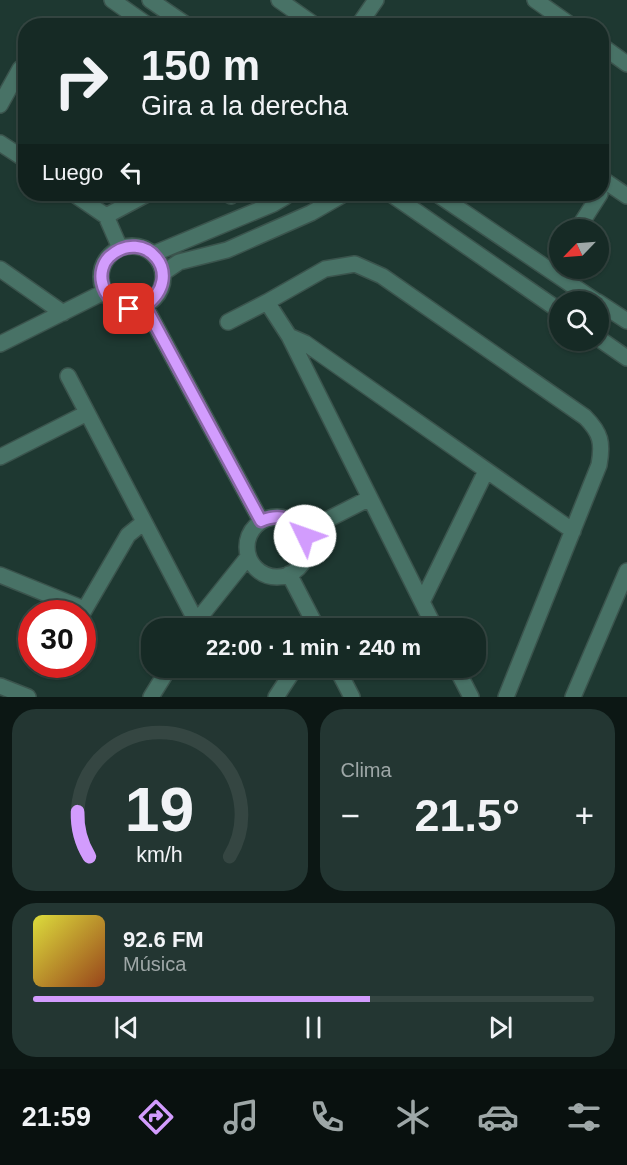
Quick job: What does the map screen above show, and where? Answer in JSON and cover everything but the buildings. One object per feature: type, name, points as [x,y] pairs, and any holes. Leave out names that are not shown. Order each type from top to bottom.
[{"type":"street","points":[[112,0],[138,18]]},
{"type":"street","points":[[150,0],[176,18]]},
{"type":"street","points":[[279,0],[305,18]]},
{"type":"street","points":[[367,18],[376,0]]},
{"type":"street","points":[[535,0],[558,6]]},
{"type":"street","points":[[609,51],[627,64]]},
{"type":"street","points":[[0,105],[18,73]]},
{"type":"street","points":[[0,142],[18,154]]},
{"type":"street","points":[[609,189],[627,196]]},
{"type":"street","points":[[84,201],[106,216],[120,248]]},
{"type":"street","points":[[106,216],[134,201]]},
{"type":"street","points":[[153,254],[278,201]]},
{"type":"street","points":[[163,273],[179,262],[227,250],[311,213],[332,201]]},
{"type":"street","points":[[401,201],[549,303]]},
{"type":"street","points":[[447,201],[582,291]]},
{"type":"street","points":[[584,219],[595,201]]},
{"type":"street","points":[[131,246],[143,248],[153,254],[160,263],[163,273],[162,287],[155,298],[145,306],[129,309],[114,303],[104,292],[100,275],[106,259],[120,248],[131,246]]},
{"type":"street","points":[[228,322],[325,269],[355,264],[368,268],[392,282],[596,427],[602,451],[599,465],[506,697]]},
{"type":"street","points":[[0,269],[63,313]]},
{"type":"street","points":[[0,344],[104,292]]},
{"type":"street","points":[[267,302],[289,336],[430,618]]},
{"type":"street","points":[[145,306],[261,521]]},
{"type":"street","points":[[609,309],[627,321]]},
{"type":"street","points":[[289,336],[305,343],[573,531]]},
{"type":"street","points":[[609,346],[627,358]]},
{"type":"street","points":[[68,376],[144,522],[191,618]]},
{"type":"street","points":[[0,457],[87,413]]},
{"type":"street","points":[[422,602],[486,471]]},
{"type":"street","points":[[303,532],[370,498]]},
{"type":"street","points":[[271,516],[282,516],[292,520],[303,532],[307,547],[305,557],[300,566],[289,574],[272,577],[262,573],[248,557],[246,547],[253,527],[271,516]]},
{"type":"street","points":[[90,600],[128,535],[144,522]]},
{"type":"street","points":[[200,618],[248,557]]},
{"type":"street","points":[[573,697],[627,571]]},
{"type":"street","points":[[289,574],[312,618]]},
{"type":"street","points":[[0,575],[58,600]]},
{"type":"street","points":[[151,697],[163,678]]},
{"type":"street","points":[[276,697],[288,678]]},
{"type":"street","points":[[342,678],[352,697]]},
{"type":"street","points":[[461,678],[471,697]]},
{"type":"street","points":[[0,686],[28,697]]},
{"type":"route","points":[[129,309],[114,303],[104,292],[100,275],[106,259],[120,248],[131,246],[143,248],[153,254],[160,263],[163,273],[162,287],[155,298],[145,306],[261,521],[271,516],[282,516],[292,520],[305,536]]}]
